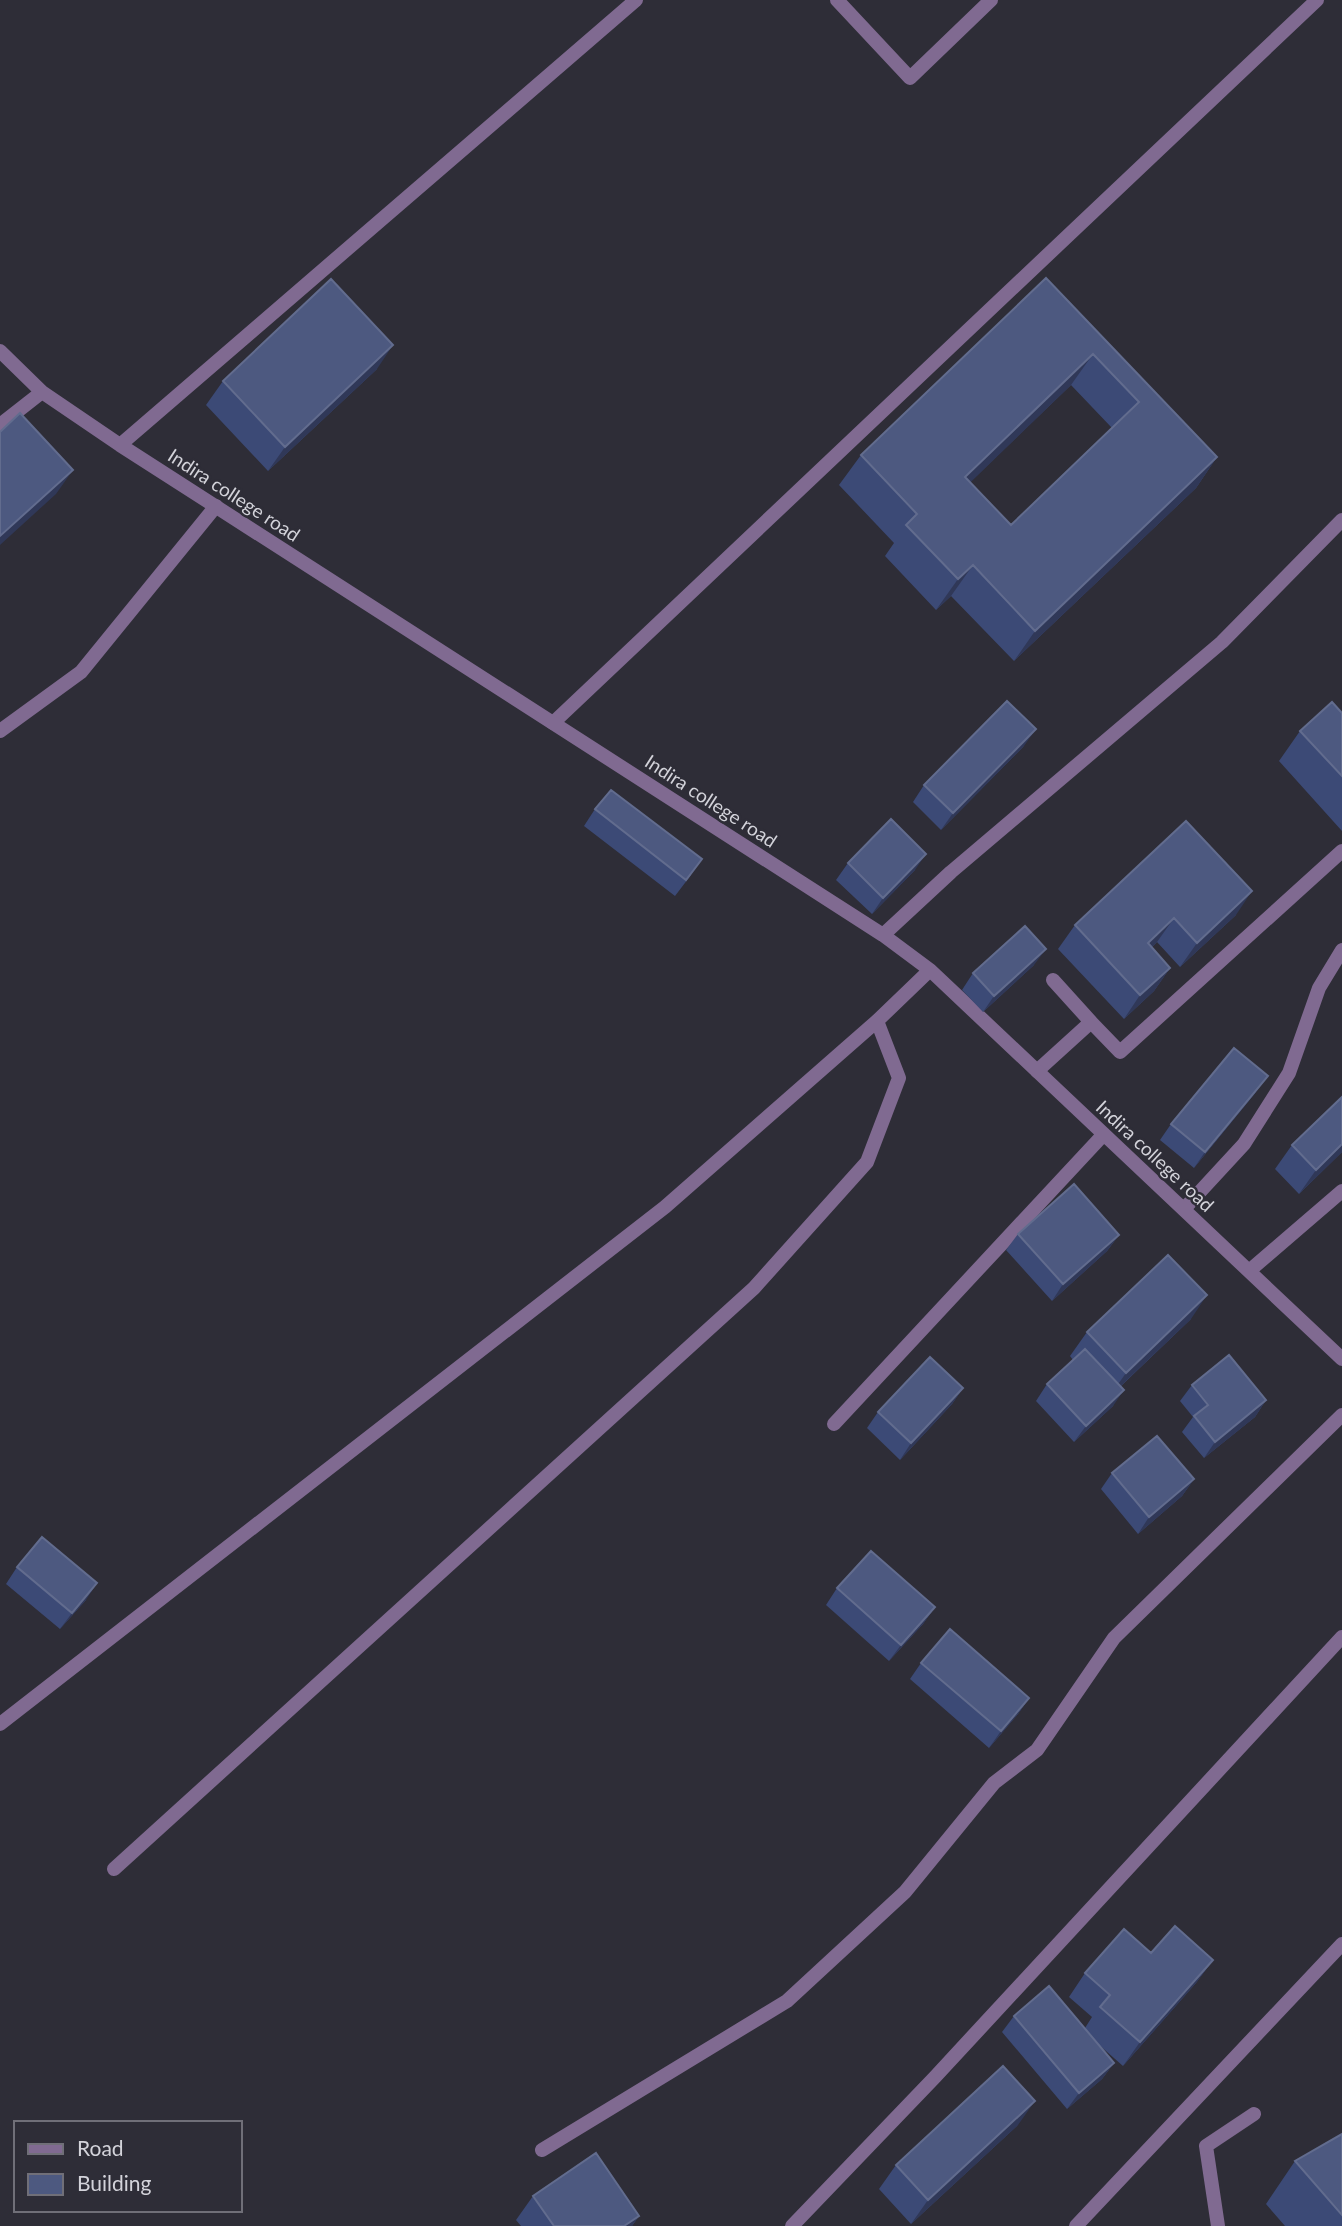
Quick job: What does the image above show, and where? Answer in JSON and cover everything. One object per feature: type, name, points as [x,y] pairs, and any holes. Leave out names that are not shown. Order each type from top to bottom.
[{"type":"street","points":[[120,445],[636,0]]},
{"type":"street","points":[[837,0],[910,78],[992,0]]},
{"type":"street","points":[[553,723],[1317,0]]},
{"type":"street","name":"Indira college road","points":[[0,351],[42,392],[120,445],[883,935],[930,970],[1342,1359]]},
{"type":"street","points":[[0,425],[42,392]]},
{"type":"street","points":[[0,731],[81,672],[216,506]]},
{"type":"street","points":[[883,935],[951,872],[1222,642],[1342,520]]},
{"type":"street","points":[[1053,980],[1120,1052],[1342,851]]},
{"type":"street","points":[[1184,1209],[1244,1144],[1289,1073],[1319,988],[1342,950]]},
{"type":"street","points":[[0,1724],[664,1207],[877,1021],[930,970]]},
{"type":"street","points":[[114,1869],[754,1288],[832,1205],[867,1162],[899,1078],[877,1021]]},
{"type":"street","points":[[1037,1071],[1091,1022]]},
{"type":"street","points":[[834,1424],[1104,1134]]},
{"type":"street","points":[[1249,1271],[1342,1191]]},
{"type":"street","points":[[542,2150],[787,2001],[905,1892],[994,1783],[1037,1750],[1114,1638],[1342,1415]]},
{"type":"street","points":[[792,2226],[935,2077],[1342,1637]]},
{"type":"street","points":[[1076,2226],[1342,1944]]},
{"type":"street","points":[[1218,2226],[1206,2146],[1254,2114]]},
{"type":"building","points":[[1046,278],[1217,457],[1035,631],[973,565],[958,579],[906,525],[917,514],[861,455]],"holes":[[[1093,354],[1139,402],[1011,525],[965,477]]]},
{"type":"building","points":[[331,279],[393,345],[285,447],[223,381]]},
{"type":"building","points":[[20,413],[73,470],[0,536],[0,432]]},
{"type":"building","points":[[1007,701],[1036,729],[953,813],[924,785]]},
{"type":"building","points":[[1332,702],[1342,713],[1342,776],[1300,731]]},
{"type":"building","points":[[611,790],[702,859],[686,880],[595,809]]},
{"type":"building","points":[[891,819],[926,854],[883,898],[848,863]]},
{"type":"building","points":[[1186,821],[1252,891],[1197,943],[1174,918],[1148,943],[1170,968],[1140,995],[1075,925]]},
{"type":"building","points":[[1025,926],[1046,949],[994,996],[973,973]]},
{"type":"building","points":[[1234,1048],[1268,1076],[1205,1152],[1171,1124]]},
{"type":"building","points":[[1342,1097],[1342,1144],[1316,1170],[1292,1145]]},
{"type":"building","points":[[1074,1184],[1119,1235],[1063,1284],[1018,1234]]},
{"type":"building","points":[[1168,1255],[1207,1295],[1126,1373],[1087,1332]]},
{"type":"building","points":[[1085,1349],[1124,1390],[1086,1426],[1047,1384]]},
{"type":"building","points":[[1229,1355],[1266,1400],[1215,1442],[1194,1416],[1208,1405],[1192,1385]]},
{"type":"building","points":[[930,1357],[963,1388],[911,1443],[878,1412]]},
{"type":"building","points":[[1157,1436],[1194,1479],[1149,1517],[1112,1473]]},
{"type":"building","points":[[42,1537],[97,1583],[72,1613],[17,1567]]},
{"type":"building","points":[[871,1551],[935,1607],[901,1645],[837,1588]]},
{"type":"building","points":[[950,1629],[1029,1698],[1001,1731],[921,1663]]},
{"type":"building","points":[[1175,1926],[1213,1960],[1140,2042],[1100,2007],[1110,1995],[1085,1973],[1124,1929],[1151,1953]]},
{"type":"building","points":[[1049,1986],[1114,2063],[1079,2093],[1014,2016]]},
{"type":"building","points":[[1003,2066],[1035,2101],[928,2200],[896,2165]]},
{"type":"building","points":[[1342,2134],[1342,2215],[1295,2161]]},
{"type":"building","points":[[596,2153],[639,2216],[624,2226],[554,2226],[533,2196]]}]
